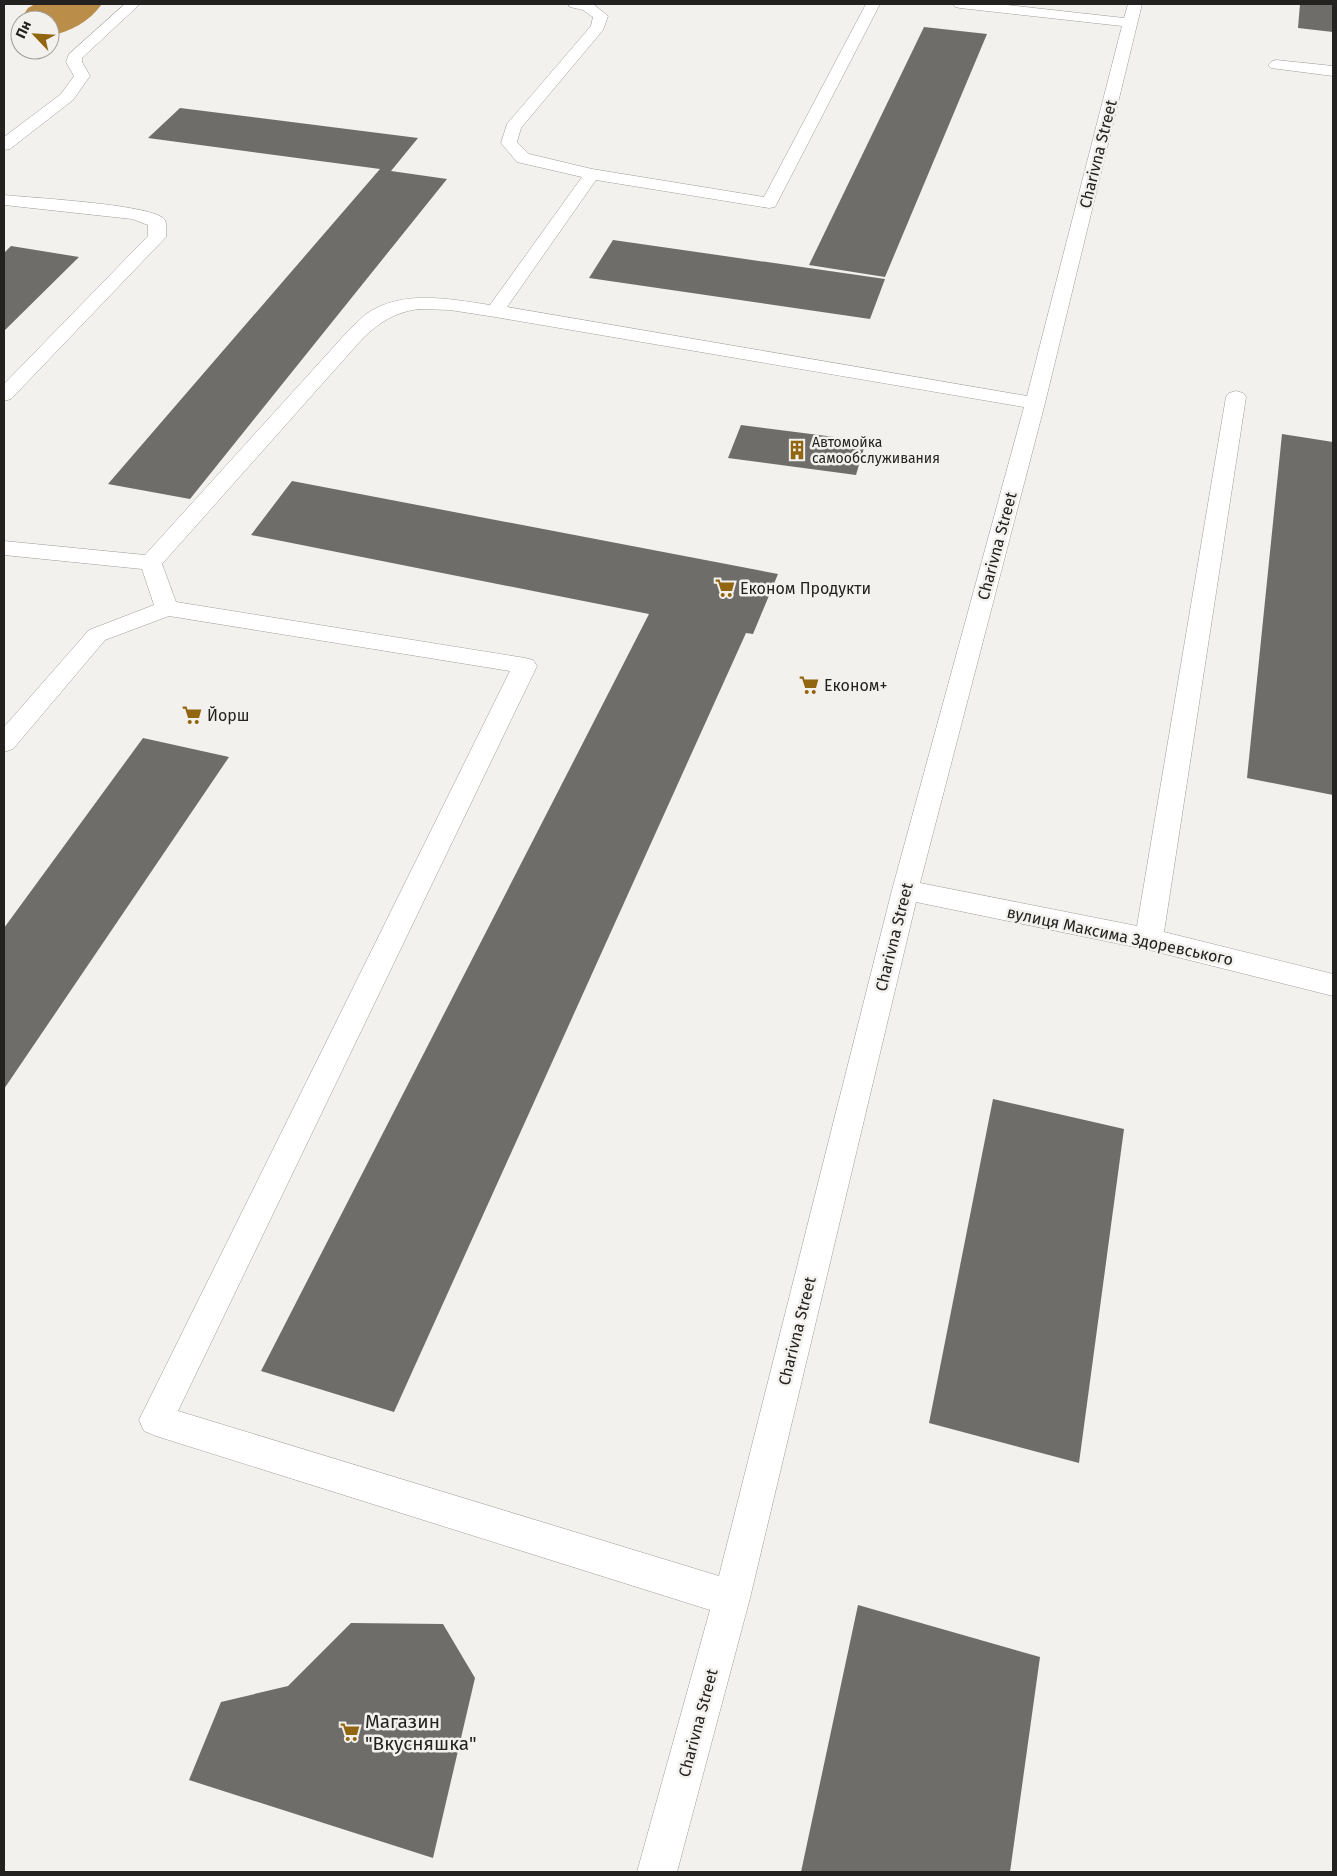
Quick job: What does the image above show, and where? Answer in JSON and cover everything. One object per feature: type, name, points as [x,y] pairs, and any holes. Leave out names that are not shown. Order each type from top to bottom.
[{"type":"street","points":[[4,145],[67,97],[82,76],[74,62],[74,57],[133,4]]},
{"type":"street","points":[[581,5],[602,16],[598,27],[512,127],[509,144],[523,158],[592,174],[769,203],[873,4]]},
{"type":"street","points":[[960,4],[1133,13]]},
{"type":"street","name":"Charivna Street","points":[[657,1872],[732,1598],[905,890],[1034,403],[1133,13]]},
{"type":"street","points":[[1276,65],[1333,71]]},
{"type":"street","points":[[495,311],[592,174]]},
{"type":"street","points":[[4,200],[135,214],[157,222],[157,237],[4,395]]},
{"type":"street","points":[[152,563],[356,334],[376,316],[399,305],[430,302],[495,311],[1034,403]]},
{"type":"street","points":[[1149,939],[1236,397]]},
{"type":"street","points":[[4,548],[152,563]]},
{"type":"street","points":[[152,563],[167,608]]},
{"type":"street","points":[[4,743],[97,635],[167,608],[526,666],[156,1420],[732,1598]]},
{"type":"street","name":"вулиця Максима Здоревського","points":[[905,890],[1149,939],[1333,985]]},
{"type":"building","points":[[1300,4],[1333,4],[1333,32],[1298,28]]},
{"type":"building","points":[[924,27],[987,34],[885,277],[809,265]]},
{"type":"building","points":[[180,108],[418,138],[391,171],[447,179],[190,499],[108,484],[380,169],[148,138]]},
{"type":"building","points":[[613,240],[885,279],[870,319],[589,278]]},
{"type":"building","points":[[11,246],[79,257],[4,331],[4,253]]},
{"type":"building","name":"Автомойка самообслуживания","points":[[741,425],[866,441],[856,475],[728,458]]},
{"type":"building","points":[[1282,434],[1333,442],[1333,795],[1247,778]]},
{"type":"building","points":[[292,481],[778,574],[753,634],[746,633],[394,1412],[261,1371],[649,614],[251,535]]},
{"type":"building","points":[[143,738],[229,757],[4,1089],[4,928]]},
{"type":"building","points":[[993,1099],[1124,1129],[1079,1463],[929,1423]]},
{"type":"building","points":[[858,1605],[1040,1657],[1010,1872],[801,1872]]},
{"type":"building","points":[[351,1623],[443,1624],[475,1678],[433,1858],[189,1780],[221,1702],[288,1686]]},
{"type":"waterway","points":[[60,13],[74,4]]},
{"type":"place","name":"Автомойка самообслуживания","points":[[797,450]]},
{"type":"place","name":"Економ Продукти","points":[[725,588]]},
{"type":"place","name":"Економ+","points":[[809,685]]},
{"type":"place","name":"Йорш","points":[[192,715]]},
{"type":"place","name":"Магазин \"Вкусняшка\"","points":[[350,1732]]}]
